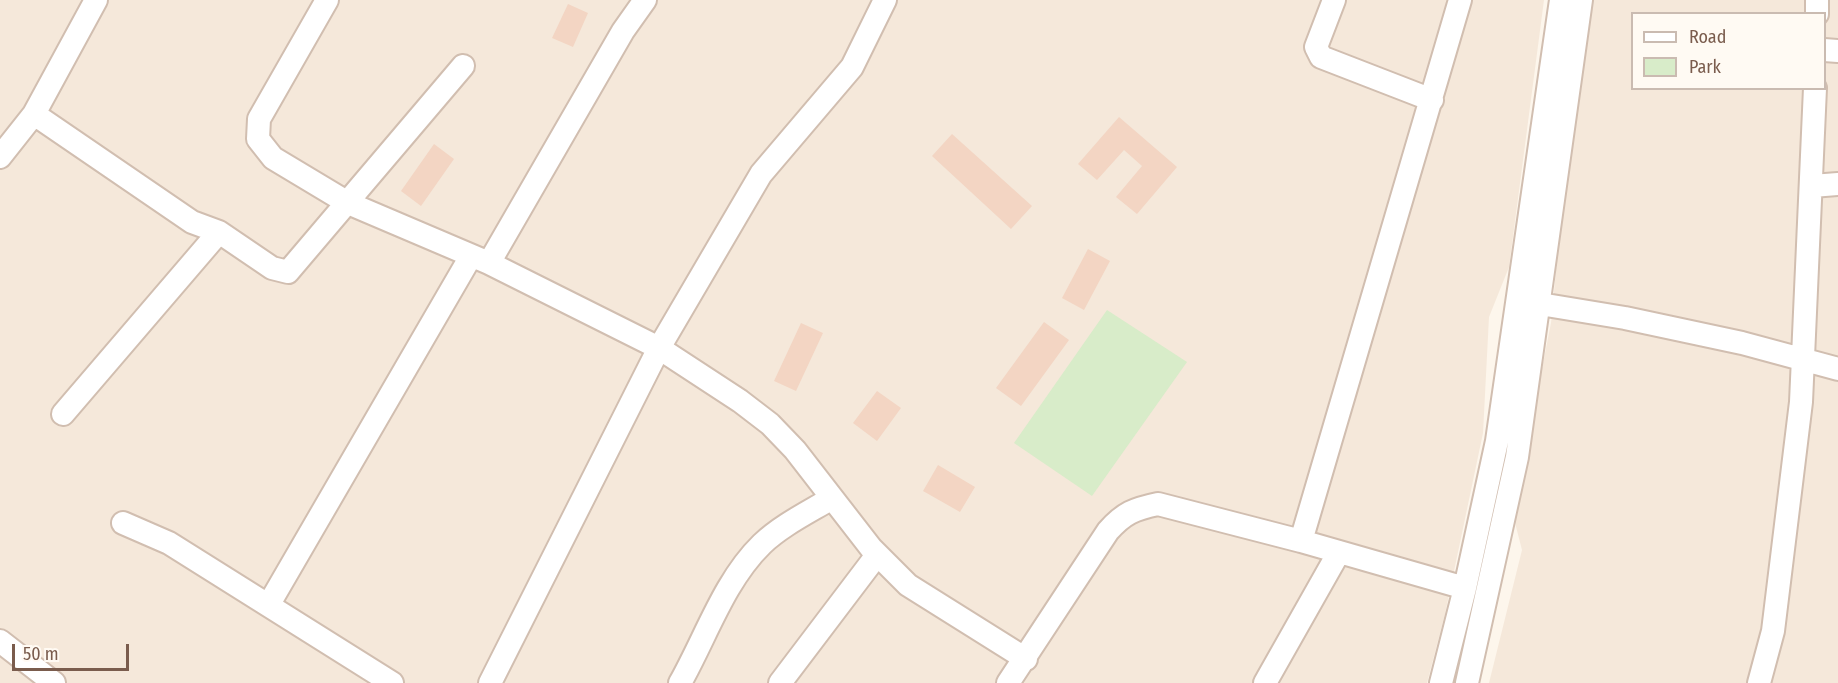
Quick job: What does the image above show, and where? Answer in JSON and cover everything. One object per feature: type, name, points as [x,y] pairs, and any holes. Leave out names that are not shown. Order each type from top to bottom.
[{"type":"street","points":[[0,157],[34,114],[96,0]]},
{"type":"street","points":[[327,0],[259,120],[258,139],[273,158],[348,203],[480,260],[659,348],[770,424],[877,555],[908,585],[1026,658]]},
{"type":"street","points":[[269,604],[480,260],[623,31],[645,0]]},
{"type":"street","points":[[490,683],[659,348],[761,174],[852,67],[885,0]]},
{"type":"street","points":[[1334,0],[1316,47],[1321,57],[1432,100]]},
{"type":"street","points":[[1301,541],[1460,0]]},
{"type":"street","points":[[1467,683],[1518,457],[1540,304],[1560,76],[1561,0]]},
{"type":"street","points":[[1441,683],[1465,588],[1498,430],[1560,76],[1581,0]]},
{"type":"street","points":[[34,114],[192,222],[219,232],[272,268],[288,272],[464,66]]},
{"type":"street","points":[[1759,683],[1773,631],[1801,402],[1801,360],[1812,186],[1815,90]]},
{"type":"street","points":[[1812,186],[1838,184]]},
{"type":"street","points":[[63,414],[219,232]]},
{"type":"street","points":[[1540,304],[1635,320],[1742,343],[1838,369]]},
{"type":"street","points":[[680,683],[715,614],[753,555],[776,533],[832,498]]},
{"type":"street","points":[[1008,683],[1108,531],[1122,515],[1158,504],[1301,541],[1465,588]]},
{"type":"street","points":[[123,523],[169,543],[392,683]]},
{"type":"street","points":[[1264,683],[1339,552]]},
{"type":"street","points":[[780,683],[877,555]]},
{"type":"street","points":[[0,641],[54,683]]},
{"type":"shaded area","points":[[0,0],[1544,0],[1509,267],[1489,317],[1483,433],[1445,614],[1427,683],[0,683]]},
{"type":"shaded area","points":[[1593,0],[1838,0],[1838,683],[1489,683],[1522,550],[1513,515],[1551,323],[1564,186]]},
{"type":"green space","points":[[1107,310],[1187,362],[1092,496],[1014,443]]},
{"type":"building","points":[[568,4],[588,13],[573,47],[552,38]]},
{"type":"building","points":[[1119,117],[1177,167],[1137,214],[1116,197],[1142,166],[1124,150],[1097,180],[1078,164]]},
{"type":"building","points":[[952,134],[1032,206],[1011,229],[932,156]]},
{"type":"building","points":[[434,144],[454,159],[421,206],[401,191]]},
{"type":"building","points":[[1088,249],[1110,261],[1084,310],[1062,298]]},
{"type":"building","points":[[1044,322],[1069,340],[1021,406],[996,388]]},
{"type":"building","points":[[801,323],[823,333],[796,391],[774,381]]},
{"type":"building","points":[[877,391],[901,408],[877,441],[853,423]]},
{"type":"building","points":[[938,465],[975,487],[960,512],[923,491]]}]
